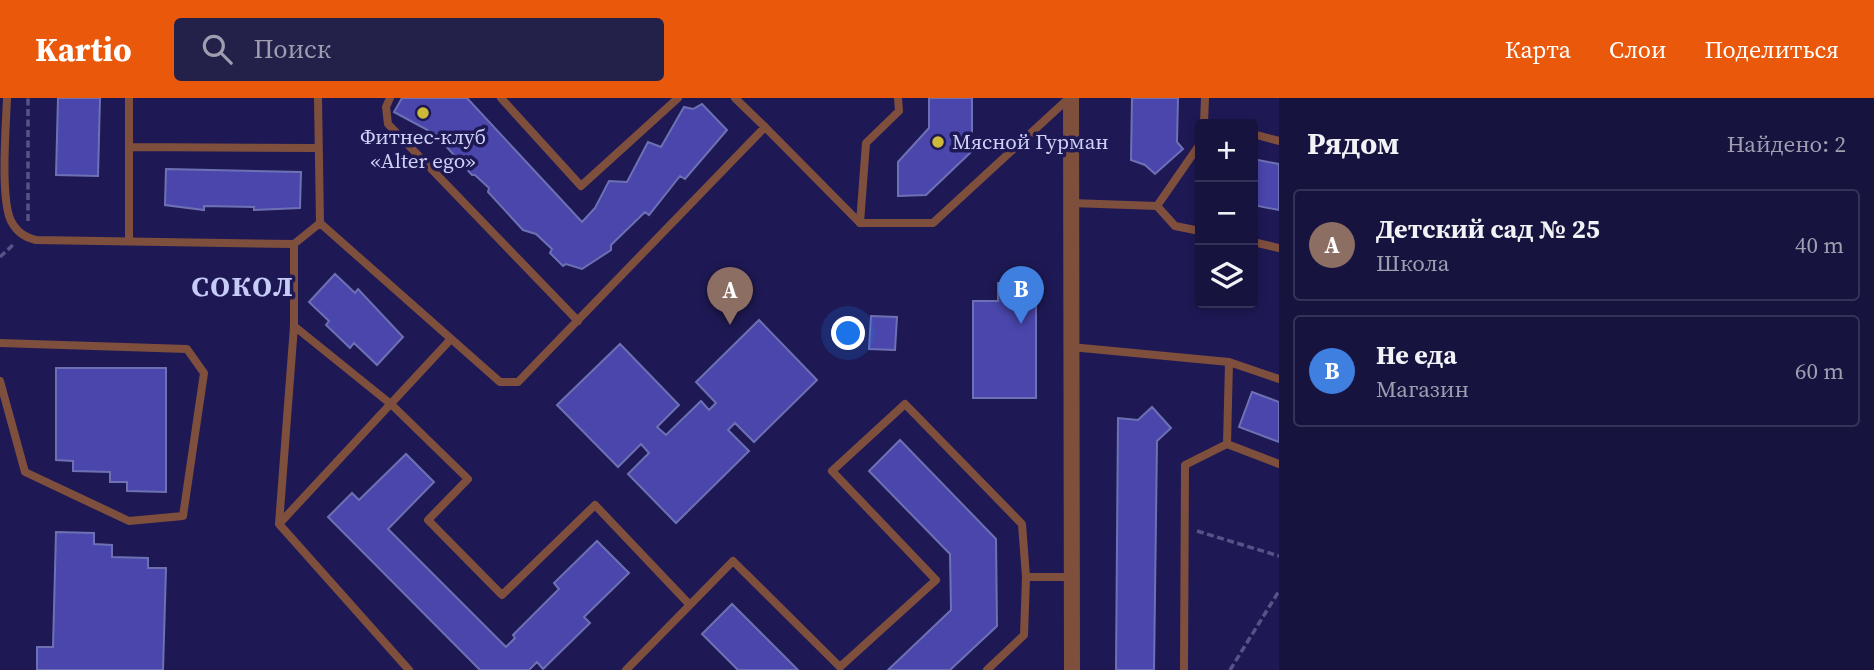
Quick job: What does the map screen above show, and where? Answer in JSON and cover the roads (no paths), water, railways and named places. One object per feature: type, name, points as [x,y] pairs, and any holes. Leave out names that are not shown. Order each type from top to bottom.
[{"type":"street","points":[[1070,98],[1072,670]]},
{"type":"lane","points":[[7,98],[5,187],[10,219],[23,237],[294,244],[320,223]]},
{"type":"lane","points":[[129,98],[129,241]]},
{"type":"lane","points":[[318,98],[320,223],[500,382],[518,382],[765,127]]},
{"type":"lane","points":[[390,98],[386,107],[388,124],[579,321]]},
{"type":"lane","points":[[501,98],[581,186],[678,98]]},
{"type":"lane","points":[[735,98],[860,223],[933,223],[1070,98]]},
{"type":"lane","points":[[860,223],[866,143],[899,111],[898,98]]},
{"type":"lane","points":[[1204,119],[1205,98]]},
{"type":"lane","points":[[1258,135],[1279,141]]},
{"type":"lane","points":[[129,147],[317,148]]},
{"type":"lane","points":[[1157,206],[1195,151]]},
{"type":"lane","points":[[1071,204],[1157,206],[1175,226],[1195,230]]},
{"type":"lane","points":[[1258,243],[1279,248]]},
{"type":"lane","points":[[294,244],[294,326],[279,524],[409,670]]},
{"type":"lane","points":[[294,326],[392,405],[468,479],[428,520],[502,595],[596,505],[689,604]]},
{"type":"lane","points":[[279,524],[450,340]]},
{"type":"lane","points":[[0,343],[187,349],[204,373],[183,516],[129,522],[25,472],[0,381]]},
{"type":"lane","points":[[1071,347],[1229,362],[1279,379]]},
{"type":"lane","points":[[1227,444],[1229,362]]},
{"type":"lane","points":[[626,670],[733,561],[840,667],[936,580],[832,471],[905,404],[1022,524],[1026,578],[1024,635],[987,670]]},
{"type":"lane","points":[[1184,670],[1185,466],[1227,444],[1279,464]]},
{"type":"lane","points":[[1026,578],[1072,578]]},
{"type":"place","name":"Фитнес-клуб «Alter ego»","points":[[423,113]]},
{"type":"place","name":"Мясной Гурман","points":[[938,142]]},
{"type":"place","name":"Не еда","points":[[1021,324]]},
{"type":"place","name":"Детский сад № 25","points":[[730,325]]},
{"type":"district","name":"СОКОЛ","points":[[243,286]]}]
